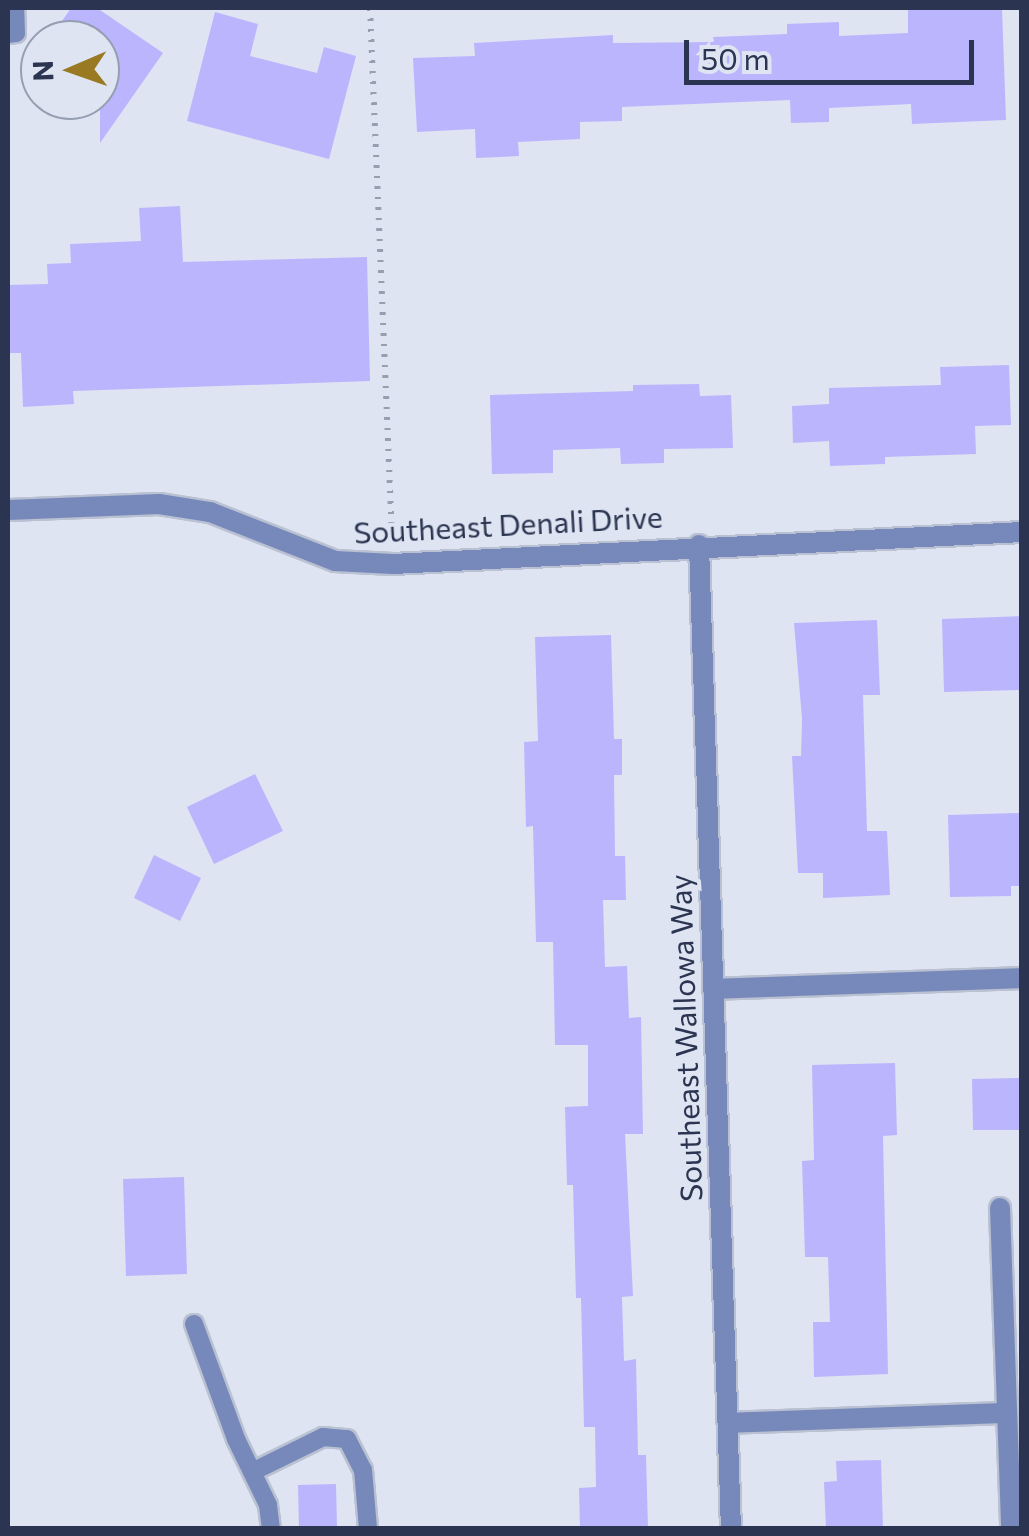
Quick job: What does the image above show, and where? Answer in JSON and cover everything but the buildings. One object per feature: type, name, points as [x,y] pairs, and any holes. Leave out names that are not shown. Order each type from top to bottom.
[{"type":"street","name":"Southeast Denali Drive","points":[[8,510],[159,504],[210,512],[335,562],[394,564],[1022,532]]},
{"type":"street","name":"Southeast Wallowa Way","points":[[699,546],[731,1528]]},
{"type":"street","points":[[713,989],[1022,978]]},
{"type":"street","points":[[1000,1208],[1011,1528]]},
{"type":"street","points":[[728,1422],[1007,1413]]},
{"type":"lane","points":[[8,34],[16,33],[15,8]]},
{"type":"lane","points":[[194,1324],[268,1504],[271,1528]]},
{"type":"lane","points":[[252,1472],[323,1437],[347,1440],[363,1470],[368,1528]]},
{"type":"path","points":[[370,8],[394,564]]}]
